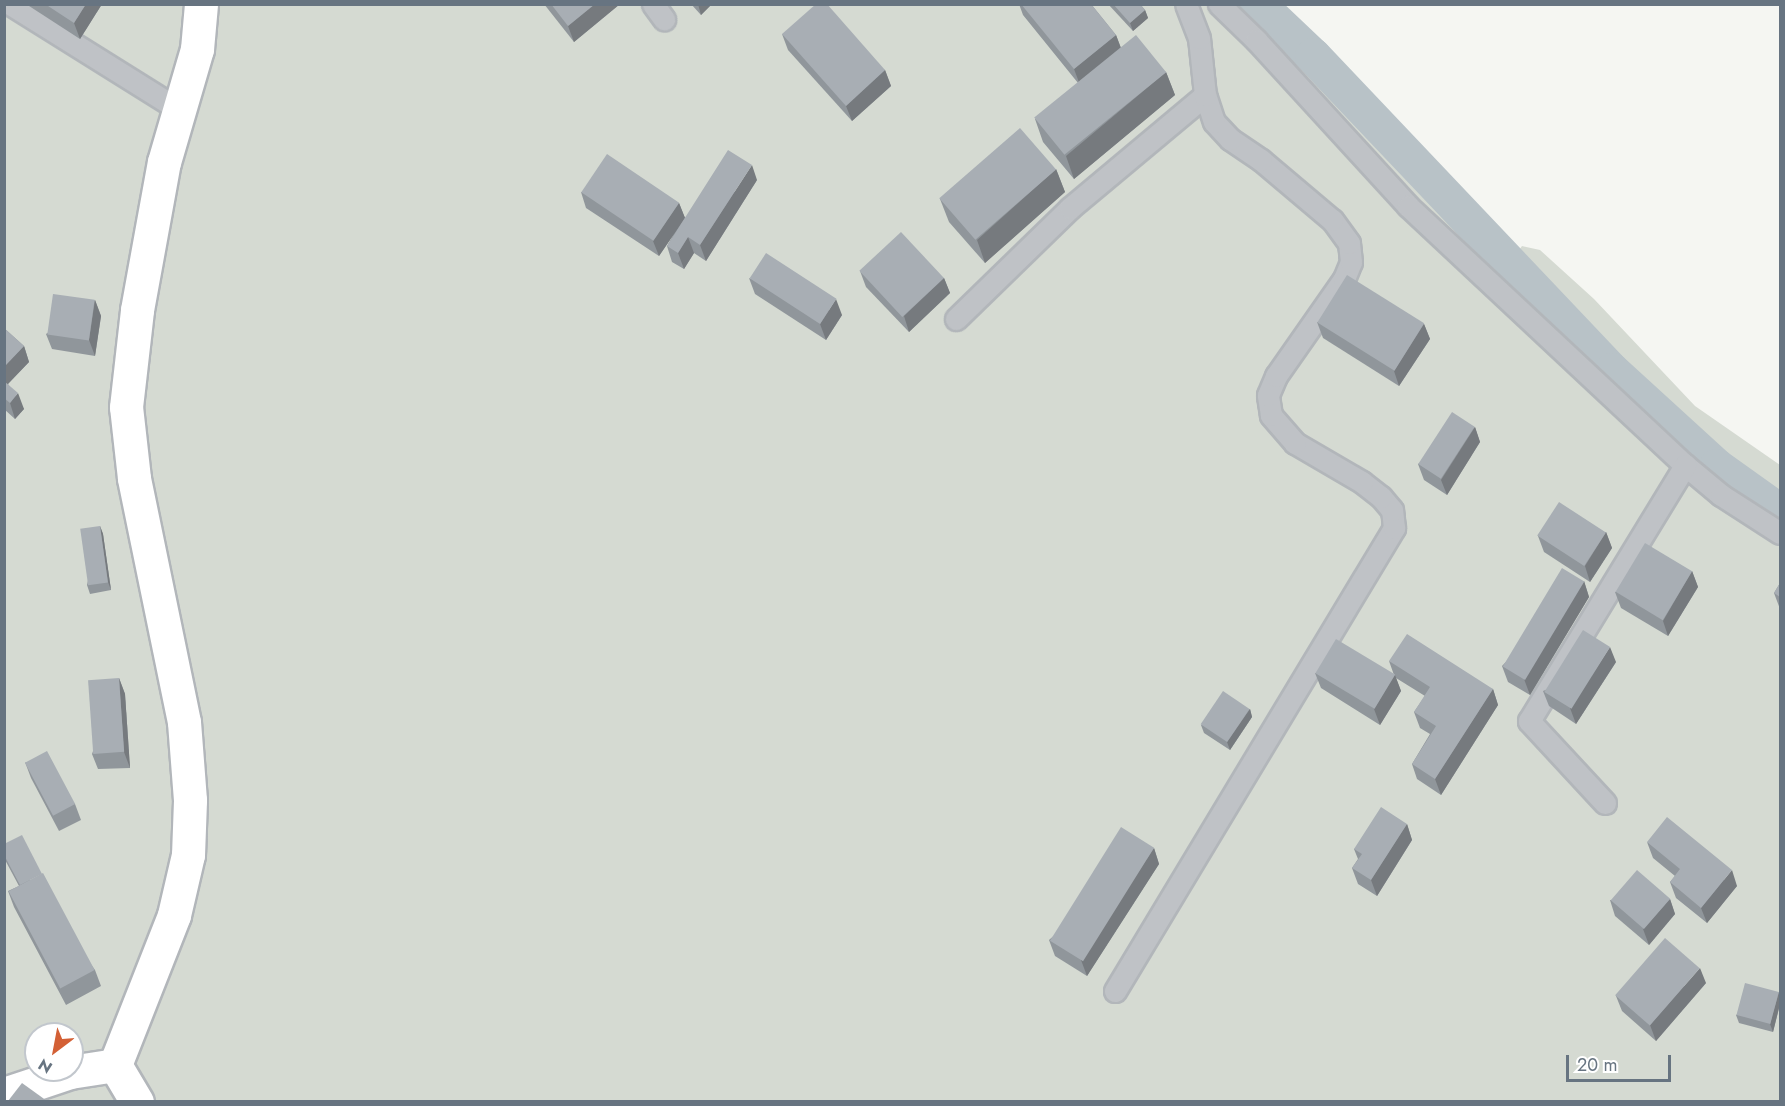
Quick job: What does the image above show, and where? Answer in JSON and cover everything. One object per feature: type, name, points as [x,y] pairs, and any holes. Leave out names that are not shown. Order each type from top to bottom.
[{"type":"street","points":[[115,1065],[174,915],[188,855],[190,800],[184,722],[137,499],[126,407],[137,310],[164,162],[181,111],[197,49],[201,4]]},
{"type":"street","points":[[4,1094],[70,1072],[115,1065]]},
{"type":"street","points":[[115,1065],[137,1101]]},
{"type":"lane","points":[[10,4],[181,111]]},
{"type":"lane","points":[[1115,991],[1394,528],[1392,510],[1381,496],[1362,482],[1295,443],[1270,415],[1268,395],[1276,376],[1344,279],[1352,262],[1349,243],[1332,220],[1214,122],[1205,95],[1198,38],[1186,4]]},
{"type":"lane","points":[[1219,4],[1256,40],[1408,206],[1685,465],[1721,495],[1780,533]]},
{"type":"lane","points":[[956,319],[1070,208],[1205,95]]},
{"type":"lane","points":[[1605,803],[1529,721],[1685,465]]},
{"type":"shaded area","points":[[5,5],[1258,5],[1313,56],[1509,264],[1522,246],[1540,250],[1594,299],[1695,406],[1780,465],[1780,1101],[5,1102]]},
{"type":"building","points":[[45,4],[86,4],[74,23]]},
{"type":"building","points":[[551,4],[595,4],[568,26]]},
{"type":"building","points":[[816,4],[827,4],[885,70],[846,106],[782,34]]},
{"type":"building","points":[[1021,4],[1091,4],[1116,35],[1074,69]]},
{"type":"building","points":[[1113,4],[1140,4],[1145,10],[1130,23]]},
{"type":"building","points":[[1136,35],[1166,72],[1064,155],[1034,117]]},
{"type":"building","points":[[1020,128],[1056,170],[975,240],[939,198]]},
{"type":"building","points":[[728,150],[752,165],[700,245],[688,237],[678,253],[667,246]]},
{"type":"building","points":[[607,154],[679,203],[653,241],[581,192]]},
{"type":"building","points":[[901,232],[944,278],[902,317],[859,271]]},
{"type":"building","points":[[766,253],[836,299],[820,324],[750,278]]},
{"type":"building","points":[[1347,275],[1424,323],[1394,371],[1317,322]]},
{"type":"building","points":[[53,294],[95,300],[89,340],[47,335]]},
{"type":"building","points":[[4,328],[24,346],[4,367]]},
{"type":"building","points":[[4,381],[18,393],[10,403],[4,398]]},
{"type":"building","points":[[1452,412],[1475,427],[1441,479],[1418,464]]},
{"type":"building","points":[[1559,502],[1606,532],[1584,566],[1537,536]]},
{"type":"building","points":[[100,526],[108,582],[88,585],[80,529]]},
{"type":"building","points":[[1645,543],[1692,571],[1663,620],[1616,592]]},
{"type":"building","points":[[1562,568],[1584,581],[1525,680],[1503,667]]},
{"type":"building","points":[[1780,583],[1780,597],[1774,593]]},
{"type":"building","points":[[1583,630],[1610,647],[1571,709],[1544,692]]},
{"type":"building","points":[[1407,634],[1493,689],[1435,779],[1412,764],[1436,726],[1414,712],[1430,687],[1389,661]]},
{"type":"building","points":[[1336,639],[1395,675],[1375,709],[1315,673]]},
{"type":"building","points":[[119,678],[124,752],[93,754],[88,680]]},
{"type":"building","points":[[1223,691],[1250,709],[1227,742],[1201,724]]},
{"type":"building","points":[[47,751],[75,804],[53,816],[25,763]]},
{"type":"building","points":[[1381,807],[1407,824],[1371,880],[1352,868],[1362,854],[1354,849]]},
{"type":"building","points":[[1667,817],[1732,870],[1701,908],[1670,882],[1680,869],[1647,842]]},
{"type":"building","points":[[1121,827],[1154,848],[1083,961],[1050,941]]},
{"type":"building","points":[[22,835],[42,874],[20,885],[4,855],[4,844]]},
{"type":"building","points":[[1637,870],[1670,899],[1644,929],[1611,900]]},
{"type":"building","points":[[43,873],[95,970],[60,988],[9,891]]},
{"type":"building","points":[[1665,938],[1700,968],[1650,1026],[1615,995]]},
{"type":"building","points":[[1745,983],[1779,992],[1770,1024],[1736,1015]]},
{"type":"building","points":[[22,1083],[47,1101],[8,1101]]},
{"type":"waterway","points":[[1258,4],[1313,56],[1612,371],[1717,467],[1780,512]]}]
